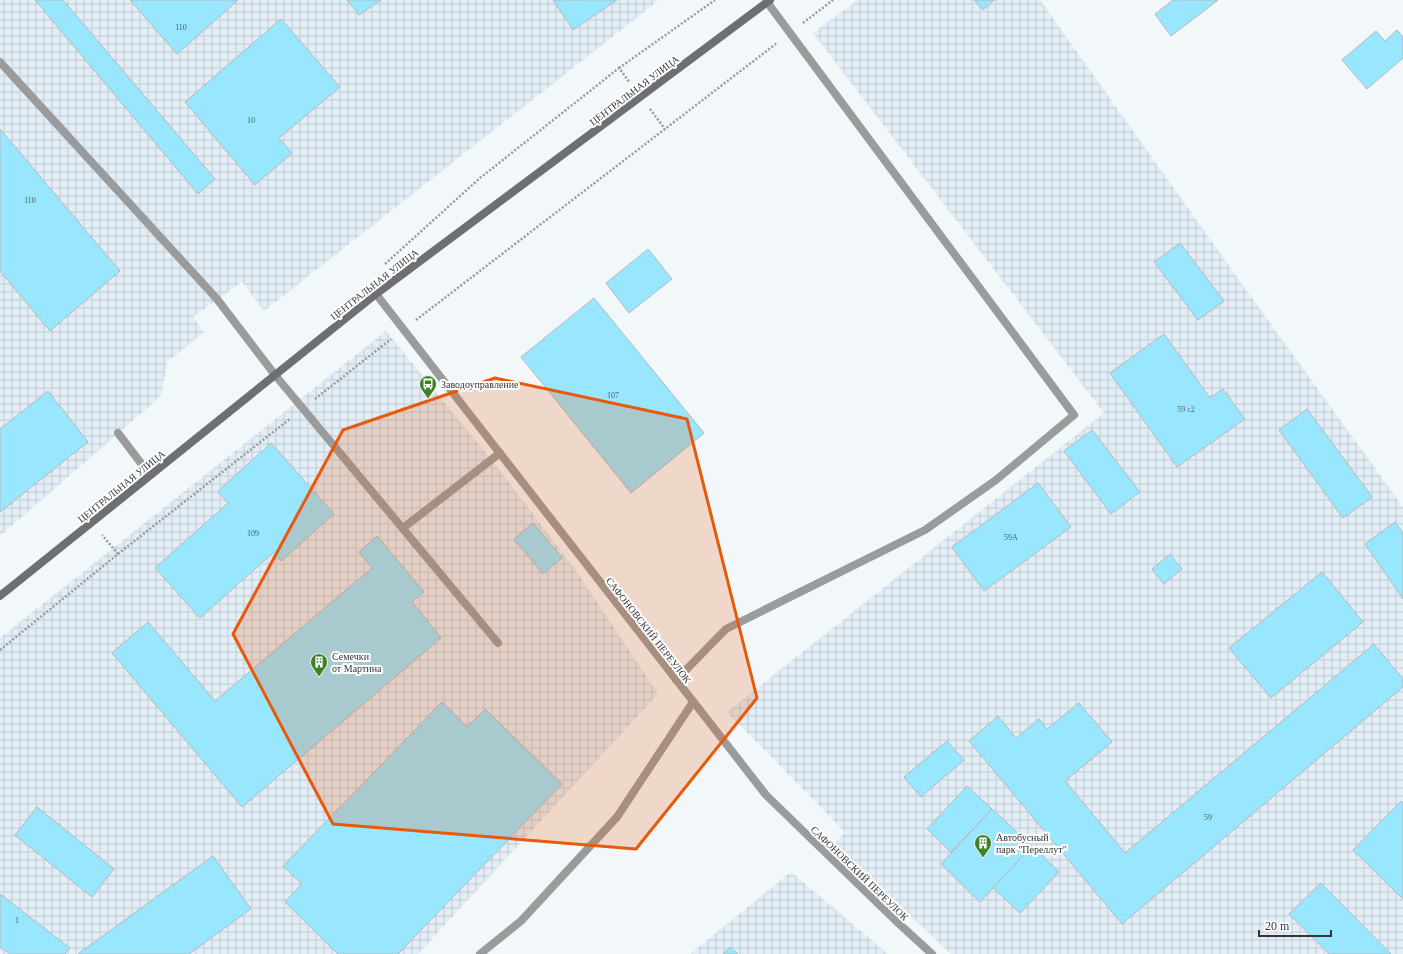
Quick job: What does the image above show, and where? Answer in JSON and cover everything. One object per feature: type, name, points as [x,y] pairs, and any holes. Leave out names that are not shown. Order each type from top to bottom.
[{"type":"main road","name":"ЦЕНТРАЛЬНАЯ УЛИЦА","points":[[0,596],[376,294],[769,1]]},
{"type":"street","points":[[676,680],[726,629],[925,530],[996,480],[1074,415],[790,33],[769,1]]},
{"type":"street","points":[[0,62],[217,299],[275,375],[498,643]]},
{"type":"street","name":"САФОНОВСКИЙ ПЕРЕУЛОК","points":[[376,294],[766,795],[932,954]]},
{"type":"street","points":[[118,434],[150,475]]},
{"type":"street","points":[[403,528],[500,454]]},
{"type":"street","points":[[480,954],[521,921],[617,817],[693,702]]},
{"type":"path","points":[[381,268],[480,178],[619,68],[715,0]]},
{"type":"path","points":[[0,650],[118,554],[403,329],[833,0]]},
{"type":"path","points":[[619,68],[666,129]]},
{"type":"path","points":[[92,523],[118,554]]},
{"type":"highlighted area","points":[[495,378],[687,419],[757,698],[636,849],[333,824],[233,634],[343,430]]},
{"type":"shaded area","points":[[0,0],[659,0],[264,311],[242,282],[193,317],[204,332],[167,362],[161,396],[0,536]]},
{"type":"shaded area","points":[[858,0],[1040,0],[1403,507],[1403,954],[951,954],[834,844],[845,832],[727,712],[1104,413],[813,33]]},
{"type":"shaded area","points":[[386,331],[494,463],[574,568],[658,694],[418,954],[0,954],[0,638]]},
{"type":"shaded area","points":[[791,872],[888,954],[691,954],[696,949]]},
{"type":"building","points":[[35,0],[63,0],[215,179],[198,194]]},
{"type":"building","points":[[130,0],[238,0],[177,54]]},
{"type":"building","points":[[347,0],[381,0],[359,15]]},
{"type":"building","points":[[553,0],[617,0],[573,30]]},
{"type":"building","points":[[974,0],[994,0],[983,10]]},
{"type":"building","points":[[1173,0],[1218,0],[1171,36],[1155,14]]},
{"type":"building","points":[[281,19],[340,87],[279,138],[292,153],[255,185],[185,102]]},
{"type":"building","points":[[1397,30],[1403,37],[1403,58],[1367,89],[1342,60],[1376,31],[1385,41]]},
{"type":"building","points":[[0,129],[120,271],[50,331],[0,271]]},
{"type":"building","points":[[1180,243],[1224,301],[1198,320],[1154,262]]},
{"type":"building","points":[[648,249],[672,279],[629,313],[606,283]]},
{"type":"building","points":[[594,298],[704,433],[631,493],[521,357]]},
{"type":"building","points":[[1164,334],[1210,398],[1223,389],[1245,419],[1177,467],[1110,373]]},
{"type":"building","points":[[48,391],[88,442],[0,512],[0,429]]},
{"type":"building","points":[[1307,409],[1372,497],[1343,518],[1279,430]]},
{"type":"building","points":[[1092,430],[1140,492],[1111,514],[1064,451]]},
{"type":"building","points":[[271,443],[334,514],[281,561],[273,553],[200,618],[155,568],[228,503],[218,491]]},
{"type":"building","points":[[1038,483],[1071,527],[984,591],[952,547]]},
{"type":"building","points":[[1395,522],[1403,533],[1403,599],[1365,544]]},
{"type":"building","points":[[533,523],[562,558],[543,574],[514,539]]},
{"type":"building","name":"Семечки от Мартина","points":[[377,536],[424,592],[412,602],[441,638],[242,807],[112,653],[148,622],[215,701],[372,568],[359,552]]},
{"type":"building","points":[[1170,554],[1182,569],[1164,584],[1152,569]]},
{"type":"building","points":[[1322,572],[1363,622],[1271,698],[1229,648]]},
{"type":"building","points":[[1374,644],[1403,679],[1403,687],[1122,924],[969,741],[998,716],[1016,738],[1039,719],[1047,729],[1079,703],[1112,742],[1065,781],[1125,853]]},
{"type":"building","points":[[442,702],[467,727],[485,709],[562,784],[398,954],[338,954],[285,902],[302,884],[283,866]]},
{"type":"building","points":[[947,741],[964,760],[921,797],[904,777]]},
{"type":"building","points":[[967,786],[992,809],[951,852],[927,829]]},
{"type":"building","points":[[1401,801],[1403,803],[1403,899],[1353,850]]},
{"type":"building","points":[[37,807],[114,869],[92,897],[15,835]]},
{"type":"building","name":"Автобусный парк \"Переллут\"","points":[[992,809],[1032,846],[980,902],[941,864]]},
{"type":"building","points":[[1032,846],[1059,872],[1020,913],[993,888]]},
{"type":"building","points":[[213,856],[251,909],[189,954],[78,954]]},
{"type":"building","points":[[1321,883],[1391,954],[1329,954],[1289,914]]},
{"type":"building","points":[[0,894],[70,948],[65,954],[10,954],[0,947]]},
{"type":"building","points":[[730,947],[738,954],[723,954]]},
{"type":"place","name":"Заводоуправление","points":[[428,399]]},
{"type":"place","name":"Семечки от Мартина","points":[[319,677]]},
{"type":"place","name":"Автобусный парк \"Переллут\"","points":[[983,858]]}]
